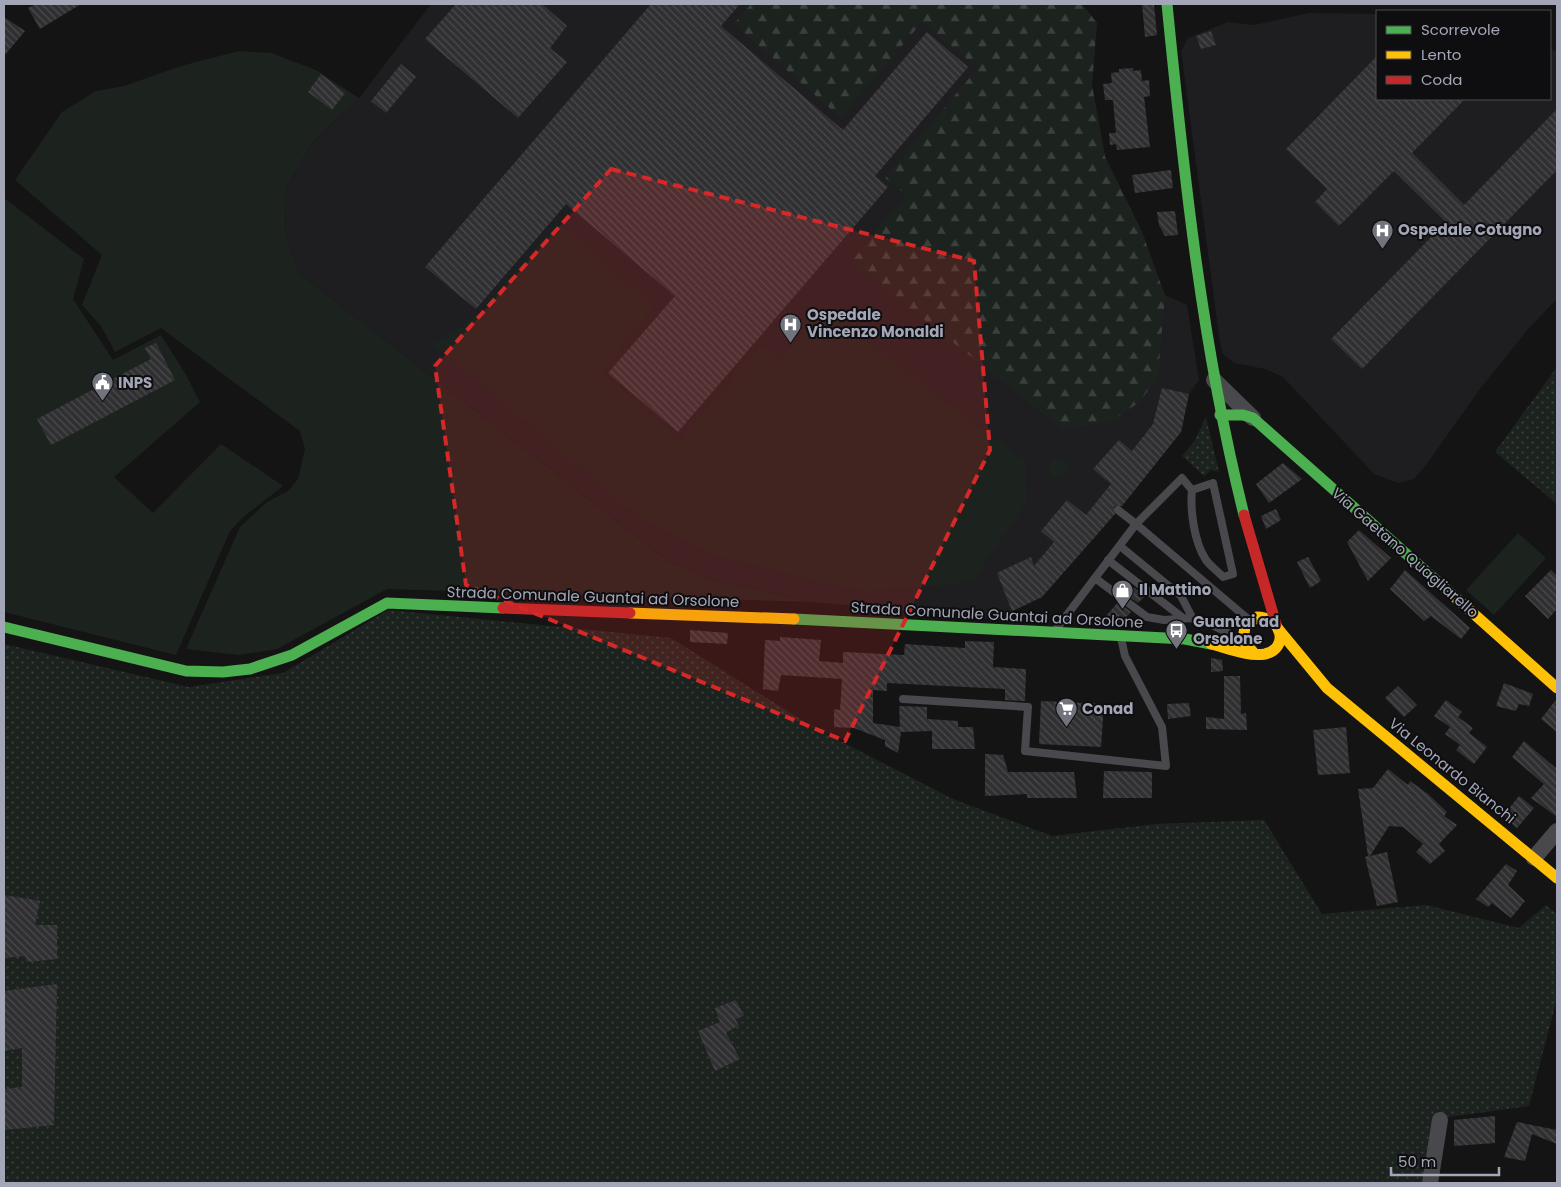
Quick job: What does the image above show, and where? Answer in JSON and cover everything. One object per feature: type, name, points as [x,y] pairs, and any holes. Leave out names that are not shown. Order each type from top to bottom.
[{"type":"street","points":[[1170,5],[1193,244],[1220,414],[1254,561],[1253,598],[1243,641],[1257,653],[1280,662]]},
{"type":"street","name":"Via Gaetano Quagliarello","points":[[1214,380],[1252,418],[1557,688]]},
{"type":"street","points":[[1220,414],[1243,414],[1252,418]]},
{"type":"street","name":"Via Leonardo Bianchi","points":[[1254,561],[1278,627],[1326,688]]},
{"type":"street","name":"Strada Comunale Guantai ad Orsolone","points":[[4,627],[186,670],[211,673],[258,668],[299,651],[387,603],[1055,631],[1201,640],[1257,653]]},
{"type":"street","points":[[1248,623],[1264,617],[1278,627],[1280,640],[1276,647],[1271,652],[1257,653]]},
{"type":"street","name":"Strada Comunale Guantai ad Orsolone","points":[[1201,640],[1228,633],[1248,623]]},
{"type":"street","name":"Via Leonardo Bianchi","points":[[1296,671],[1326,688],[1557,878]]},
{"type":"street","points":[[1534,858],[1557,831]]},
{"type":"street","points":[[1430,1183],[1440,1120]]},
{"type":"lane","points":[[1055,631],[1136,524],[1182,478],[1192,490],[1190,503],[1200,550],[1207,561],[1223,577],[1233,574],[1213,483],[1192,490]]},
{"type":"lane","points":[[1118,510],[1248,623]]},
{"type":"lane","points":[[1120,546],[1181,596],[1194,619]]},
{"type":"lane","points":[[1108,560],[1183,618]]},
{"type":"lane","points":[[1095,578],[1147,617],[1164,620],[1194,619],[1228,633]]},
{"type":"lane","points":[[903,698],[1028,707],[1025,751],[1166,766],[1162,727],[1125,656],[1121,635]]},
{"type":"highlighted area","points":[[611,169],[974,261],[990,450],[845,741],[466,585],[435,366]]},
{"type":"shaded area","name":"Ospedale Vincenzo Monaldi","points":[[431,4],[1082,4],[1097,23],[1092,85],[1105,157],[1142,232],[1165,295],[1187,305],[1199,380],[1189,394],[1181,432],[1102,529],[1042,597],[997,619],[813,602],[714,580],[668,561],[299,273],[285,235],[286,188],[312,143],[359,98]]},
{"type":"shaded area","name":"Ospedale Cotugno","points":[[1309,13],[1376,14],[1376,100],[1551,100],[1551,50],[1557,51],[1557,299],[1529,328],[1480,389],[1414,479],[1398,483],[1374,474],[1283,377],[1265,369],[1234,363],[1223,354],[1181,51],[1188,38],[1228,22],[1254,25]]},
{"type":"green space","points":[[751,4],[1082,4],[1097,23],[1092,85],[1105,157],[1142,232],[1165,296],[1158,374],[1141,401],[1110,422],[1063,429],[851,262],[906,195],[885,178],[978,68],[922,22],[841,118],[734,24]]},
{"type":"green space","points":[[239,51],[271,53],[316,70],[359,98],[312,143],[286,188],[285,235],[299,273],[668,561],[714,580],[813,602],[387,589],[277,649],[239,655],[186,649],[240,527],[267,502],[288,491],[298,479],[305,449],[300,431],[161,328],[115,352],[101,326],[82,305],[102,255],[15,180],[62,112],[96,91],[124,86],[181,66]]},
{"type":"green space","points":[[4,198],[84,259],[73,299],[113,360],[161,335],[200,402],[114,477],[153,513],[221,444],[283,486],[242,518],[230,531],[176,655],[4,612]]},
{"type":"green space","points":[[558,222],[654,306],[602,372],[680,440],[761,345],[781,359],[823,308],[1025,461],[1027,502],[974,579],[949,585],[870,591],[840,588],[716,556],[641,520],[433,344],[478,315]]},
{"type":"green space","points":[[1557,367],[1557,504],[1495,452]]},
{"type":"green space","points":[[1206,417],[1219,472],[1211,470],[1204,476],[1182,456],[1194,442]]},
{"type":"green space","points":[[1055,458],[1063,458],[1069,464],[1069,472],[1063,478],[1055,478],[1049,472],[1049,464]]},
{"type":"green space","points":[[1518,533],[1546,558],[1494,615],[1466,590]]},
{"type":"green space","points":[[388,610],[671,638],[813,727],[953,799],[1052,836],[1156,824],[1264,820],[1322,914],[1426,905],[1519,928],[1546,905],[1557,914],[1557,998],[1529,1106],[1434,1119],[1422,1183],[4,1183],[4,644],[189,687],[283,673]]},
{"type":"building","points":[[36,4],[81,4],[40,29],[28,8]]},
{"type":"building","points":[[456,4],[542,4],[567,26],[550,48],[567,62],[518,118],[425,39]]},
{"type":"building","points":[[651,4],[740,4],[721,26],[843,130],[927,32],[968,67],[875,176],[888,187],[678,432],[608,373],[675,296],[566,204],[476,309],[425,267]]},
{"type":"building","points":[[1142,4],[1154,4],[1157,35],[1145,37]]},
{"type":"building","points":[[4,17],[25,31],[4,56]]},
{"type":"building","points":[[1211,31],[1216,45],[1201,49],[1196,36]]},
{"type":"building","points":[[1376,57],[1376,100],[1464,100],[1412,153],[1464,205],[1557,109],[1557,170],[1362,369],[1331,339],[1446,222],[1394,171],[1339,226],[1315,202],[1327,189],[1286,149]]},
{"type":"building","points":[[401,64],[416,77],[386,113],[371,101]]},
{"type":"building","points":[[1133,68],[1133,71],[1141,70],[1142,81],[1149,80],[1150,96],[1144,97],[1150,147],[1117,150],[1116,144],[1110,145],[1109,133],[1116,133],[1113,100],[1105,100],[1103,84],[1112,83],[1111,73],[1119,72],[1119,69]]},
{"type":"building","points":[[321,74],[345,93],[332,110],[308,92]]},
{"type":"building","points":[[1171,170],[1173,188],[1135,193],[1132,175]]},
{"type":"building","points":[[1175,211],[1178,235],[1165,236],[1159,225],[1157,212]]},
{"type":"building","points":[[156,343],[175,380],[51,445],[37,419],[151,359],[145,348]]},
{"type":"building","points":[[1162,388],[1189,394],[1181,432],[1122,506],[1114,506],[1115,514],[1042,597],[1012,611],[997,573],[1031,557],[1034,566],[1054,542],[1041,531],[1067,500],[1086,515],[1111,484],[1093,469],[1119,440],[1132,451],[1153,424]]},
{"type":"building","points":[[1283,463],[1302,479],[1269,503],[1256,484]]},
{"type":"building","points":[[1276,509],[1281,520],[1266,529],[1261,516]]},
{"type":"building","points":[[1359,530],[1391,558],[1368,581],[1347,542]]},
{"type":"building","points":[[1308,557],[1321,581],[1310,588],[1297,562]]},
{"type":"building","points":[[1405,570],[1470,628],[1461,639],[1431,616],[1424,621],[1390,589]]},
{"type":"building","points":[[1551,570],[1557,576],[1557,609],[1548,619],[1525,596]]},
{"type":"building","points":[[1132,586],[1145,596],[1138,603],[1125,594]]},
{"type":"building","points":[[1118,602],[1131,612],[1122,622],[1113,622],[1106,616]]},
{"type":"building","points":[[690,630],[728,633],[727,644],[690,642]]},
{"type":"building","points":[[780,637],[821,640],[819,661],[843,663],[843,652],[904,655],[905,644],[965,648],[965,641],[994,642],[993,667],[1026,669],[1025,701],[1005,700],[1005,689],[887,683],[887,691],[873,690],[873,723],[900,727],[899,706],[927,707],[927,719],[958,721],[958,727],[973,727],[975,749],[932,749],[932,731],[901,732],[898,753],[885,746],[885,740],[854,728],[834,727],[834,709],[840,710],[842,679],[781,675],[778,691],[763,689],[765,640],[780,641]]},
{"type":"building","points":[[1211,658],[1222,660],[1223,671],[1211,672]]},
{"type":"building","points":[[1224,676],[1240,676],[1241,714],[1246,713],[1247,730],[1206,729],[1206,717],[1224,719]]},
{"type":"building","points":[[1504,683],[1533,694],[1529,706],[1519,704],[1516,711],[1496,706]]},
{"type":"building","points":[[1398,686],[1417,705],[1404,717],[1385,698]]},
{"type":"building","points":[[1446,700],[1462,712],[1458,717],[1473,728],[1469,733],[1487,747],[1474,764],[1456,750],[1460,745],[1445,734],[1450,727],[1434,716]]},
{"type":"building","points":[[1041,701],[1104,704],[1101,747],[1039,744]]},
{"type":"building","points":[[1557,701],[1557,732],[1541,719]]},
{"type":"building","points":[[1189,703],[1191,716],[1168,719],[1167,704]]},
{"type":"building","points":[[1346,727],[1350,773],[1318,775],[1313,730]]},
{"type":"building","points":[[1524,741],[1557,769],[1557,817],[1531,798],[1544,784],[1512,757]]},
{"type":"building","points":[[985,754],[1003,755],[1008,772],[1074,772],[1077,798],[1027,798],[1027,794],[985,796]]},
{"type":"building","points":[[1388,769],[1408,785],[1410,781],[1428,794],[1447,812],[1444,816],[1457,825],[1439,844],[1445,851],[1430,864],[1416,852],[1423,844],[1403,827],[1389,826],[1370,856],[1387,852],[1398,902],[1377,906],[1365,857],[1368,856],[1358,789],[1373,788]]},
{"type":"building","points":[[1104,771],[1152,772],[1152,798],[1103,798]]},
{"type":"building","points":[[1519,796],[1534,808],[1517,828],[1503,816]]},
{"type":"building","points":[[1506,864],[1517,871],[1508,885],[1525,901],[1511,918],[1492,903],[1488,907],[1476,899]]},
{"type":"building","points":[[4,895],[40,901],[35,925],[57,925],[57,959],[27,962],[25,956],[4,958]]},
{"type":"building","points":[[57,984],[54,1125],[4,1130],[4,1089],[22,1087],[22,1048],[4,1051],[4,991]]},
{"type":"building","points":[[736,1000],[744,1016],[735,1019],[739,1025],[726,1033],[740,1059],[715,1071],[698,1031],[720,1022],[715,1008]]},
{"type":"building","points":[[1495,1116],[1495,1143],[1454,1146],[1454,1120]]},
{"type":"building","points":[[1517,1122],[1557,1130],[1557,1144],[1532,1134],[1525,1161],[1504,1157]]},
{"type":"traffic: fast","points":[[1167,4],[1180,133],[1196,261],[1229,452],[1244,515]]},
{"type":"traffic: fast","points":[[1220,415],[1243,415],[1253,418],[1456,598]]},
{"type":"traffic: fast","points":[[4,627],[186,671],[223,672],[250,669],[292,655],[387,603],[503,608]]},
{"type":"traffic: fast","points":[[794,619],[1185,639],[1211,644]]},
{"type":"traffic: slow","points":[[1456,598],[1557,688]]},
{"type":"traffic: slow","points":[[630,613],[794,619]]},
{"type":"traffic: slow","points":[[1211,644],[1238,652],[1258,655],[1273,651],[1278,646],[1280,634],[1273,622],[1266,618],[1257,617],[1245,626],[1243,641],[1253,652]]},
{"type":"traffic: slow","points":[[1279,630],[1327,688],[1557,878]]},
{"type":"traffic: jam","points":[[1244,515],[1276,624]]},
{"type":"traffic: jam","points":[[503,608],[630,613]]},
{"type":"place","name":"Ospedale Cotugno","points":[[1382,249]]},
{"type":"place","name":"Ospedale Vincenzo Monaldi","points":[[791,343]]},
{"type":"place","name":"INPS","points":[[102,402]]},
{"type":"place","name":"Il Mattino","points":[[1123,609]]},
{"type":"place","name":"Guantai ad Orsolone","points":[[1177,650]]},
{"type":"place","name":"Conad","points":[[1066,728]]}]
